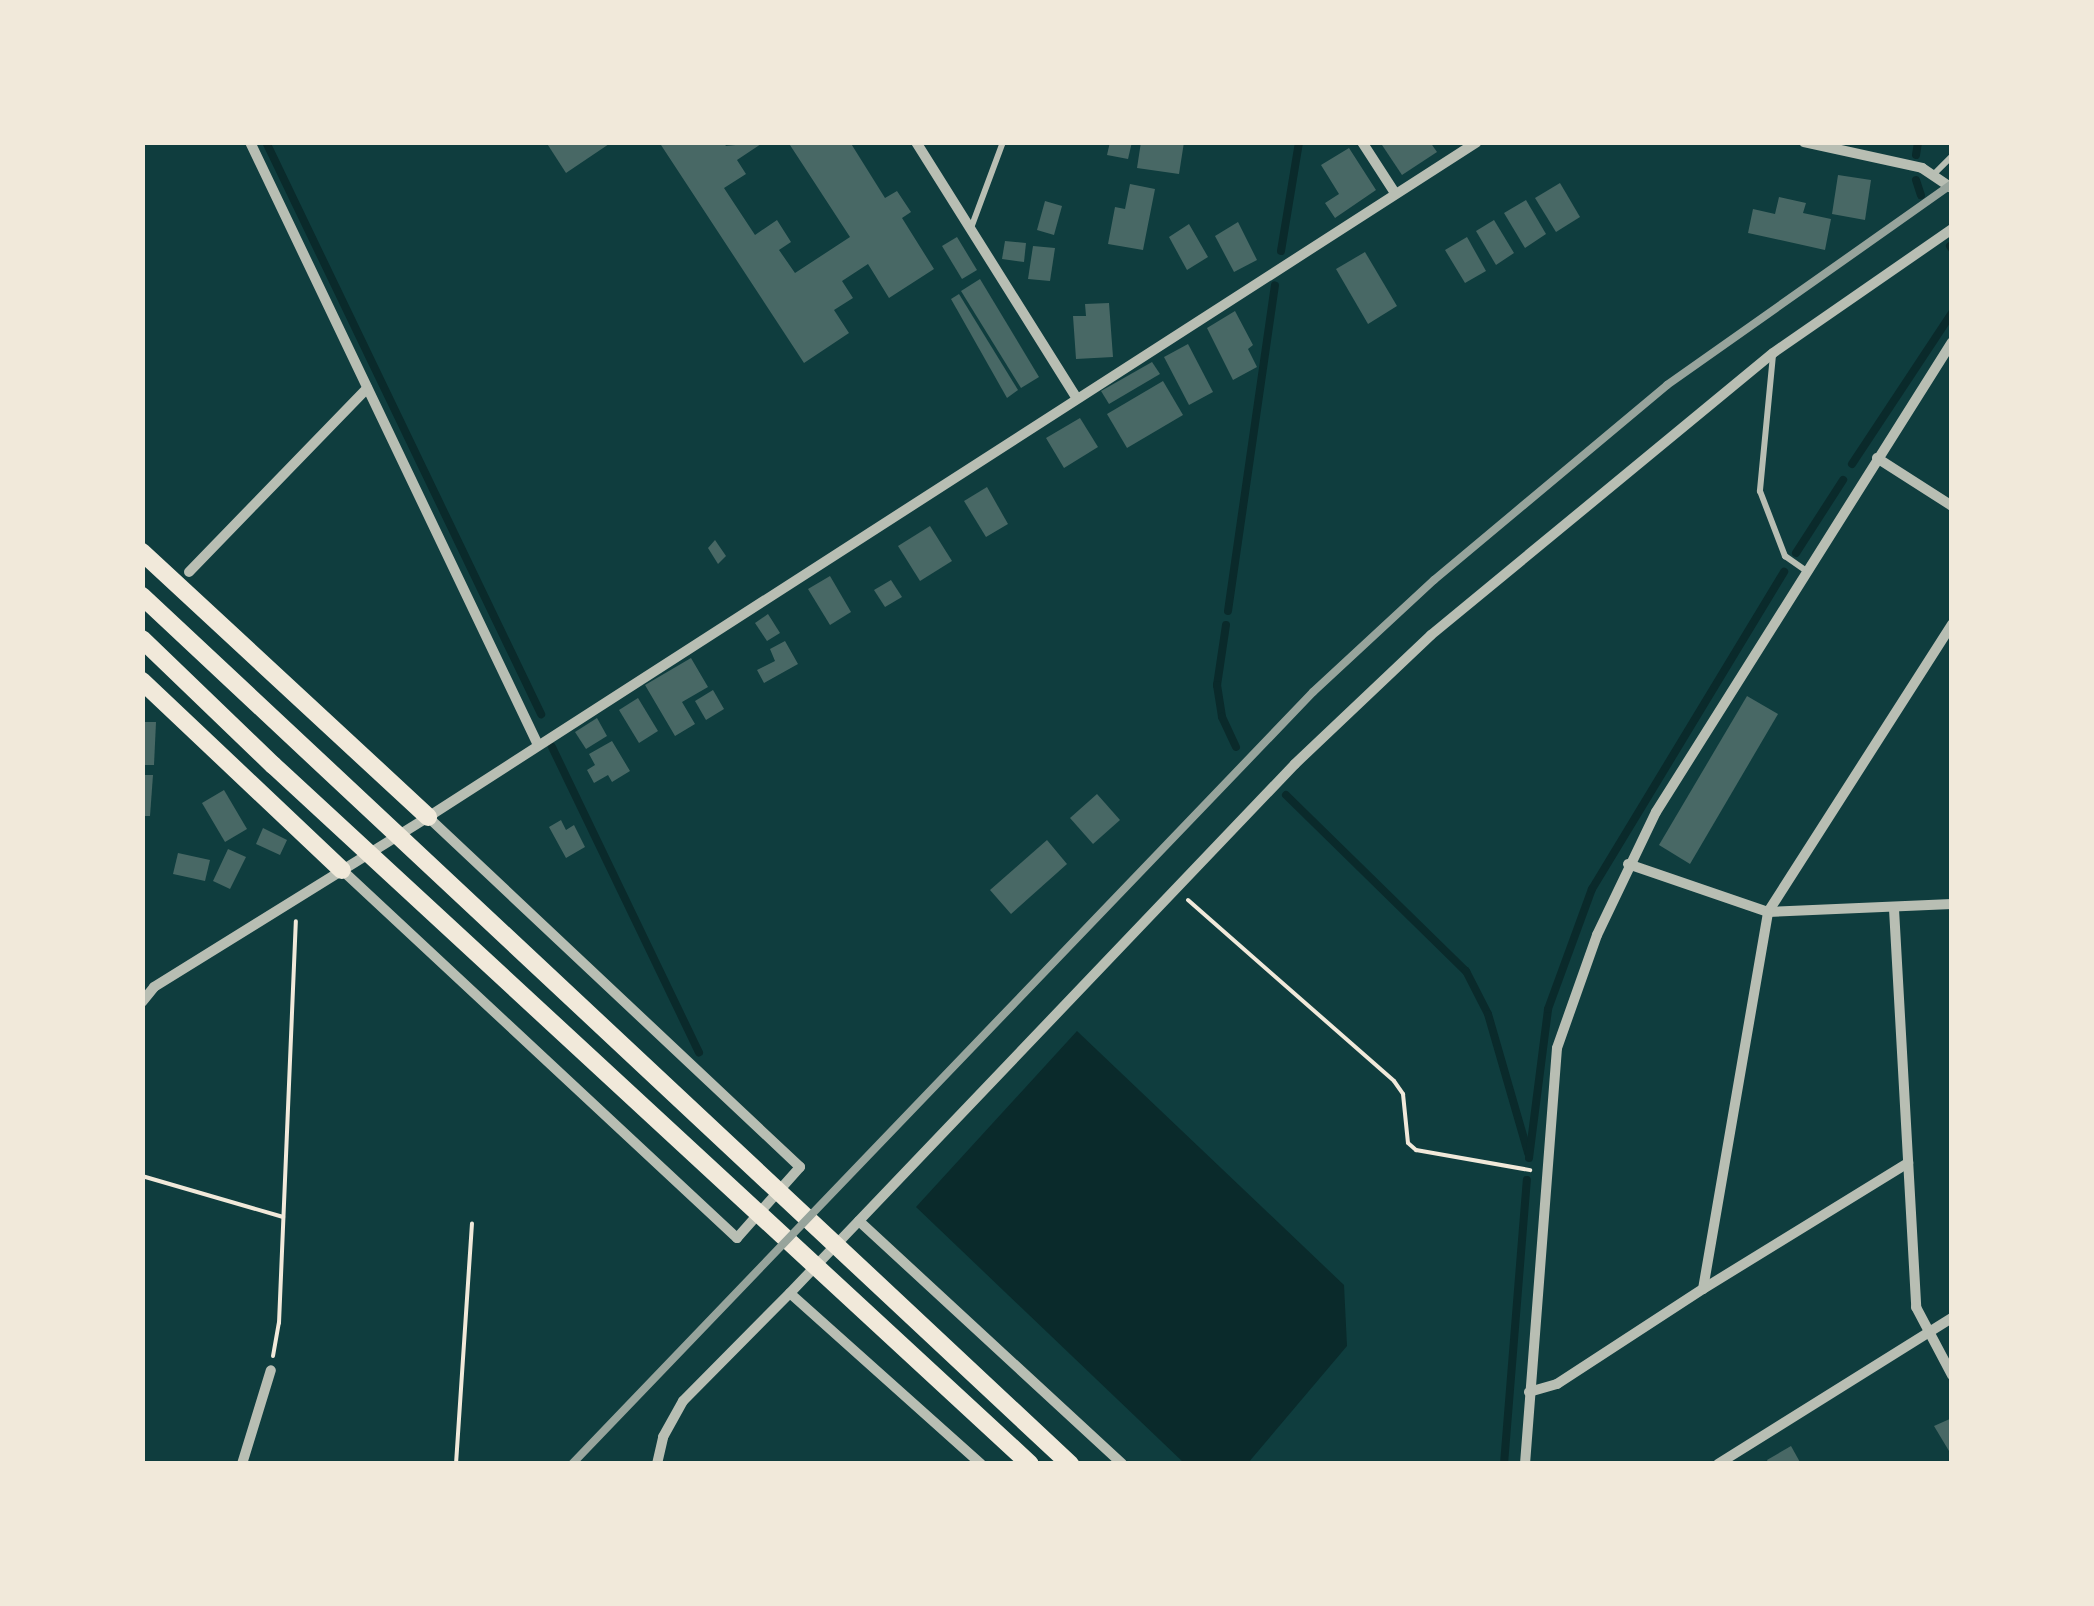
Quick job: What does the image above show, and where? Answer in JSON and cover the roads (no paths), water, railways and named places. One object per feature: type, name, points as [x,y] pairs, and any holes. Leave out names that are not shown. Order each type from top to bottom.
[{"type":"main road","points":[[142,552],[428,817]]},
{"type":"main road","points":[[142,596],[1070,1464]]},
{"type":"main road","points":[[142,638],[274,765],[1030,1464]]},
{"type":"main road","points":[[142,681],[342,870]]},
{"type":"street","points":[[250,142],[538,745]]},
{"type":"street","points":[[916,142],[1076,398]]},
{"type":"street","points":[[1362,142],[1395,193]]},
{"type":"street","points":[[142,1002],[154,987],[428,817],[1477,142]]},
{"type":"street","points":[[1804,142],[1909,164],[1934,174],[1952,188]]},
{"type":"street","points":[[657,1464],[663,1437],[683,1401],[1295,764],[1431,636],[1773,354],[1952,229]]},
{"type":"street","points":[[1524,1464],[1561,1032],[1628,864],[1805,570],[1952,342]]},
{"type":"street","points":[[190,572],[367,388]]},
{"type":"street","points":[[1877,458],[1952,506]]},
{"type":"street","points":[[1704,1289],[1768,912],[1952,624]]},
{"type":"street","points":[[342,870],[737,1238],[800,1167],[428,817]]},
{"type":"street","points":[[1628,864],[1768,912],[1952,904]]},
{"type":"street","points":[[1894,909],[1916,1307],[1952,1375]]},
{"type":"street","points":[[142,981],[154,987]]},
{"type":"street","points":[[1530,1392],[1557,1384],[1908,1163]]},
{"type":"street","points":[[859,1221],[1122,1464]]},
{"type":"street","points":[[790,1293],[980,1464]]},
{"type":"street","points":[[1718,1464],[1952,1318]]},
{"type":"street","points":[[242,1464],[271,1370]]},
{"type":"lane","points":[[970,228],[1003,142]]},
{"type":"lane","points":[[1934,174],[1952,156]]},
{"type":"lane","points":[[1773,354],[1760,491],[1785,556],[1805,570]]},
{"type":"water","points":[[1077,1031],[1344,1285],[1347,1346],[1248,1463],[1184,1463],[916,1207]]},
{"type":"waterway","points":[[266,142],[541,714]]},
{"type":"waterway","points":[[1281,251],[1299,142]]},
{"type":"waterway","points":[[1916,155],[1918,142]]},
{"type":"waterway","points":[[1916,180],[1921,195]]},
{"type":"waterway","points":[[1228,611],[1275,285]]},
{"type":"waterway","points":[[1852,464],[1952,313]]},
{"type":"waterway","points":[[1796,553],[1843,480]]},
{"type":"waterway","points":[[1529,1158],[1548,1009],[1592,889],[1784,572]]},
{"type":"waterway","points":[[1226,625],[1217,685],[1222,717],[1236,747]]},
{"type":"waterway","points":[[552,747],[699,1053]]},
{"type":"waterway","points":[[1286,795],[1466,971],[1488,1014],[1528,1153]]},
{"type":"waterway","points":[[1504,1464],[1527,1180]]},
{"type":"railway","points":[[572,1464],[1313,692],[1434,580],[1667,385],[1952,184]]}]
